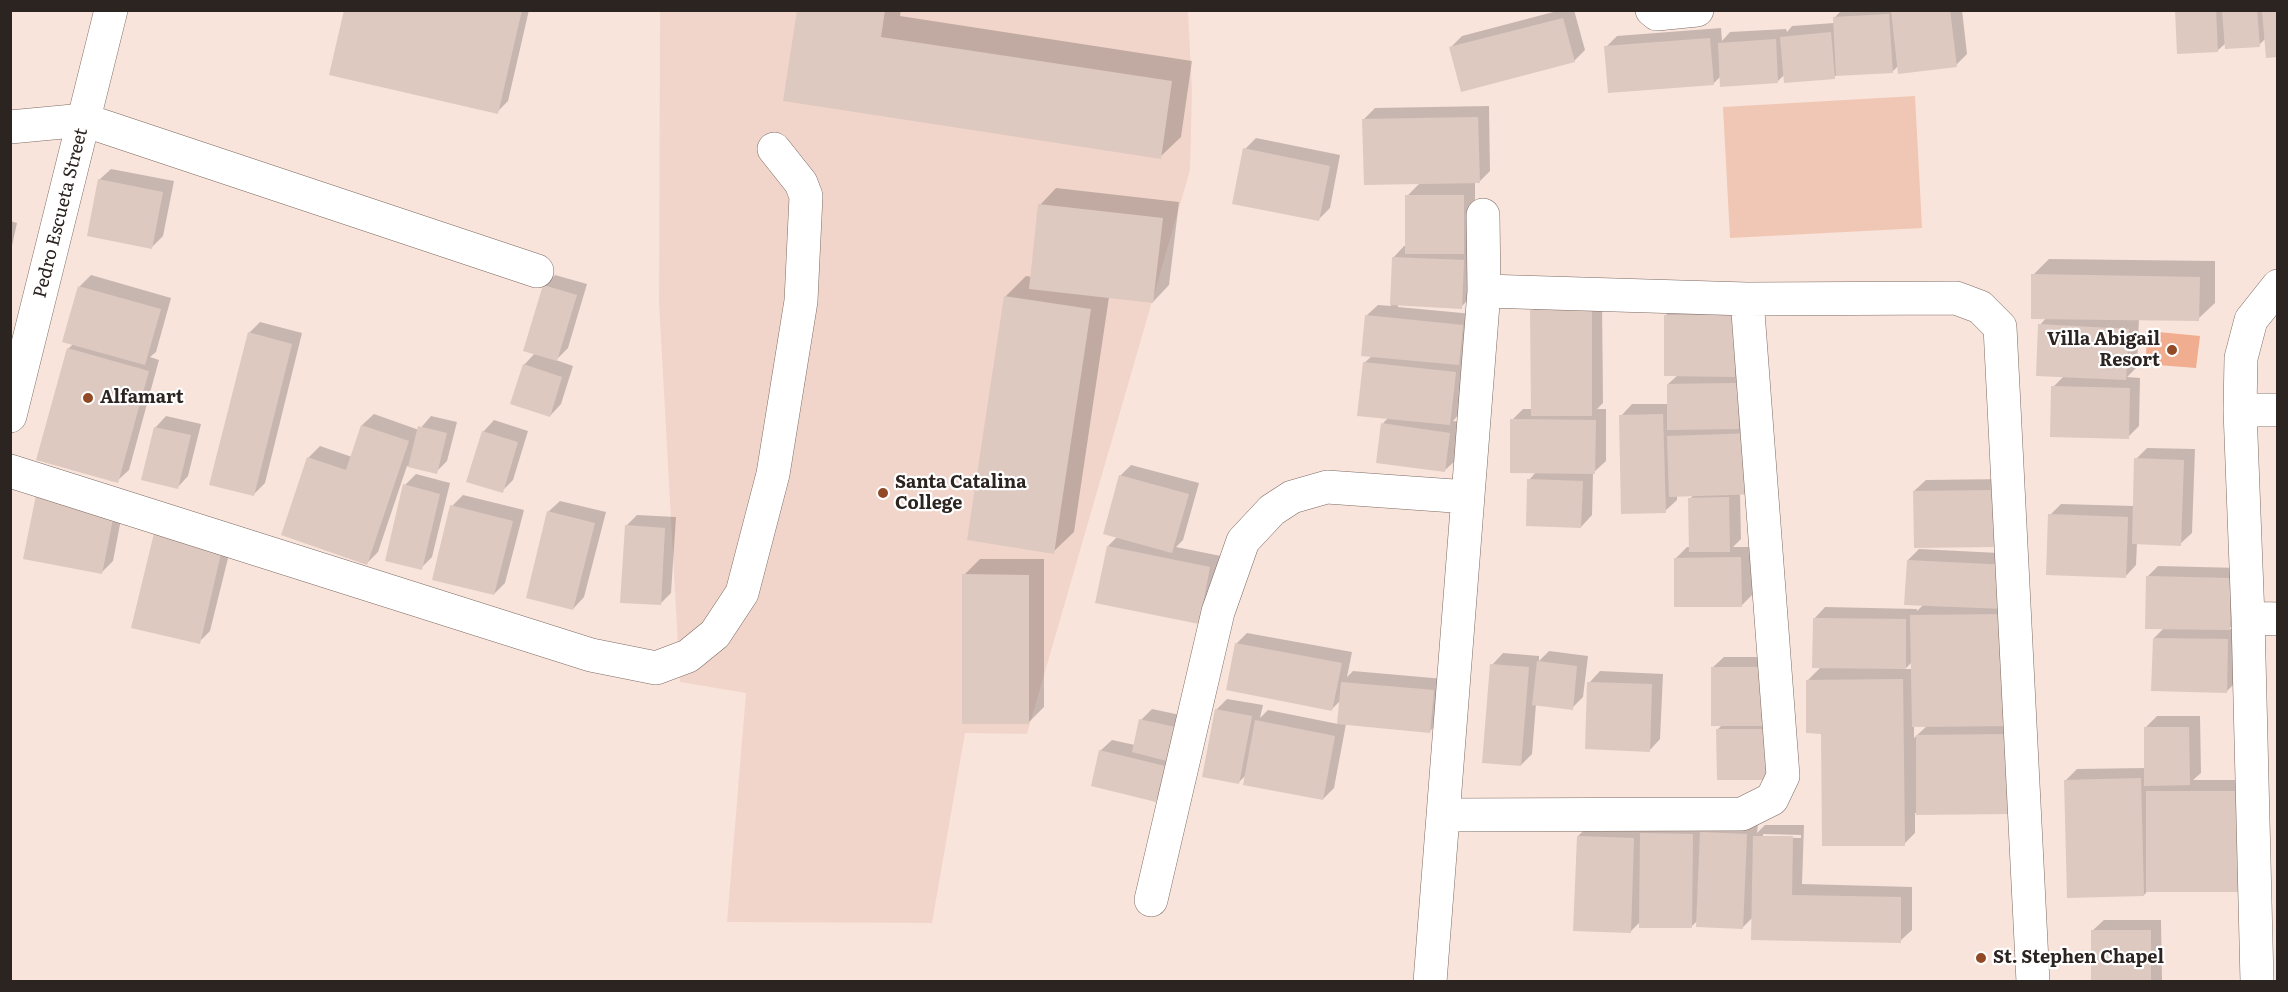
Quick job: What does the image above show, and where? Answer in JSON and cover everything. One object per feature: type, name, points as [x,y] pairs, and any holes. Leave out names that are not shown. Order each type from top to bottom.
[{"type":"street","name":"Pedro Escueta Street","points":[[10,416],[111,10]]},
{"type":"street","points":[[1652,10],[1657,14],[1697,10]]},
{"type":"street","points":[[10,127],[84,120],[537,271]]},
{"type":"street","points":[[10,471],[591,655],[656,668],[688,656],[715,634],[742,593],[773,474],[801,301],[806,196],[801,183],[774,149]]},
{"type":"street","points":[[1430,981],[1484,291],[1483,216]]},
{"type":"street","points":[[2257,981],[2266,844],[2263,618],[2240,410],[2241,358],[2251,320],[2277,286]]},
{"type":"street","points":[[1484,291],[1747,299],[1956,298],[1980,307],[2000,327],[2033,981]]},
{"type":"street","points":[[1443,815],[1742,814],[1772,799],[1783,776],[1747,299]]},
{"type":"street","points":[[2240,410],[2277,410]]},
{"type":"street","points":[[1150,900],[1218,612],[1243,541],[1272,510],[1292,497],[1326,487],[1468,497]]},
{"type":"shaded area","name":"Santa Catalina College","points":[[660,11],[1188,11],[1192,91],[1190,170],[1027,734],[965,733],[932,923],[727,922],[746,693],[680,682],[659,303]]},
{"type":"shaded area","points":[[1915,96],[1922,228],[1730,238],[1723,107]]},
{"type":"shaded area","name":"Villa Abigail Resort","points":[[2148,331],[2200,336],[2196,368],[2145,364]]},
{"type":"building","points":[[344,10],[522,10],[498,114],[329,75]]},
{"type":"building","points":[[797,10],[885,10],[881,37],[1172,81],[1161,159],[783,101]]},
{"type":"building","points":[[1891,10],[1950,10],[1957,67],[1898,74]]},
{"type":"building","points":[[2175,10],[2216,10],[2218,52],[2177,54]]},
{"type":"building","points":[[2222,10],[2257,10],[2260,47],[2225,49]]},
{"type":"building","points":[[2262,10],[2278,10],[2278,57],[2266,58]]},
{"type":"building","points":[[1889,14],[1893,73],[1836,76],[1833,17]]},
{"type":"building","points":[[1563,18],[1575,62],[1461,92],[1449,47]]},
{"type":"building","points":[[1831,32],[1835,79],[1784,83],[1780,37]]},
{"type":"building","points":[[1710,38],[1714,85],[1608,93],[1604,46]]},
{"type":"building","points":[[1776,39],[1778,83],[1720,87],[1718,43]]},
{"type":"building","points":[[1478,117],[1480,183],[1364,185],[1362,119]]},
{"type":"building","points":[[1243,148],[1330,166],[1319,221],[1232,204]]},
{"type":"building","points":[[98,179],[163,192],[152,249],[87,236]]},
{"type":"building","points":[[1405,195],[1464,195],[1464,254],[1405,254]]},
{"type":"building","points":[[1038,204],[1163,218],[1153,303],[1029,289]]},
{"type":"building","points":[[1392,257],[1464,260],[1462,309],[1390,305]]},
{"type":"building","points":[[2031,274],[2200,277],[2199,321],[2031,319]]},
{"type":"building","points":[[543,285],[577,295],[557,361],[523,351]]},
{"type":"building","points":[[78,286],[161,309],[145,365],[62,342]]},
{"type":"building","points":[[1004,296],[1091,309],[1054,554],[967,540]]},
{"type":"building","points":[[1530,310],[1592,310],[1592,416],[1531,416]]},
{"type":"building","points":[[1365,315],[1463,325],[1459,365],[1361,356]]},
{"type":"building","points":[[1664,315],[1735,315],[1735,377],[1664,376]]},
{"type":"building","points":[[2038,324],[2129,329],[2126,380],[2036,376]]},
{"type":"building","points":[[248,332],[292,344],[254,496],[209,485]]},
{"type":"building","points":[[67,348],[149,371],[118,483],[36,460]]},
{"type":"building","points":[[1363,362],[1456,372],[1450,425],[1357,416]]},
{"type":"building","points":[[523,364],[562,377],[550,417],[510,404]]},
{"type":"building","points":[[1738,383],[1739,429],[1667,430],[1667,384]]},
{"type":"building","points":[[2051,386],[2130,388],[2129,439],[2050,437]]},
{"type":"building","points":[[1663,414],[1666,513],[1621,514],[1619,415]]},
{"type":"building","points":[[1510,419],[1596,420],[1595,474],[1510,473]]},
{"type":"building","points":[[1381,423],[1450,433],[1445,472],[1376,463]]},
{"type":"building","points":[[361,425],[409,441],[367,565],[281,535],[307,457],[346,470]]},
{"type":"building","points":[[418,426],[447,433],[437,474],[408,467]]},
{"type":"building","points":[[154,427],[191,435],[178,489],[141,480]]},
{"type":"building","points":[[482,431],[518,442],[503,493],[466,482]]},
{"type":"building","points":[[1757,433],[1759,494],[1669,497],[1667,436]]},
{"type":"building","points":[[2134,458],[2184,460],[2181,546],[2132,544]]},
{"type":"building","points":[[1119,475],[1189,494],[1172,553],[1103,534]]},
{"type":"building","points":[[1527,479],[1583,481],[1581,528],[1526,526]]},
{"type":"building","points":[[403,484],[440,494],[422,570],[385,561]]},
{"type":"building","points":[[37,490],[116,504],[102,574],[23,559]]},
{"type":"building","points":[[1995,490],[1996,547],[1914,548],[1913,491]]},
{"type":"building","points":[[1729,497],[1730,552],[1689,552],[1688,498]]},
{"type":"building","points":[[450,505],[513,521],[494,595],[432,580]]},
{"type":"building","points":[[547,511],[595,523],[573,610],[526,598]]},
{"type":"building","points":[[2048,514],[2128,517],[2126,578],[2046,575]]},
{"type":"building","points":[[625,525],[665,528],[661,605],[620,603]]},
{"type":"building","points":[[155,529],[223,545],[200,644],[131,628]]},
{"type":"building","points":[[1107,546],[1210,567],[1199,624],[1095,603]]},
{"type":"building","points":[[1741,557],[1742,607],[1674,607],[1674,558]]},
{"type":"building","points":[[1907,560],[2009,565],[2007,609],[1904,605]]},
{"type":"building","points":[[962,574],[1029,575],[1029,724],[962,724]]},
{"type":"building","points":[[2146,576],[2230,578],[2230,630],[2145,629]]},
{"type":"building","points":[[2008,614],[2010,726],[1912,727],[1910,615]]},
{"type":"building","points":[[1813,618],[1906,619],[1906,669],[1812,668]]},
{"type":"building","points":[[2153,638],[2228,639],[2227,693],[2151,691]]},
{"type":"building","points":[[1235,643],[1342,663],[1332,711],[1226,690]]},
{"type":"building","points":[[1537,661],[1577,666],[1573,710],[1532,705]]},
{"type":"building","points":[[1490,664],[1529,667],[1521,766],[1482,763]]},
{"type":"building","points":[[1711,667],[1765,667],[1765,726],[1711,726]]},
{"type":"building","points":[[1903,679],[1905,846],[1822,846],[1821,734],[1806,733],[1806,680]]},
{"type":"building","points":[[1341,682],[1434,690],[1430,733],[1337,724]]},
{"type":"building","points":[[1587,682],[1652,684],[1650,752],[1585,749]]},
{"type":"building","points":[[1215,709],[1252,716],[1239,784],[1202,777]]},
{"type":"building","points":[[1139,719],[1175,727],[1167,761],[1132,752]]},
{"type":"building","points":[[1255,720],[1335,736],[1323,800],[1243,785]]},
{"type":"building","points":[[2144,727],[2189,727],[2190,785],[2144,786]]},
{"type":"building","points":[[1716,729],[1769,729],[1770,780],[1717,780]]},
{"type":"building","points":[[2010,734],[2011,814],[1916,815],[1916,735]]},
{"type":"building","points":[[1099,750],[1165,766],[1156,802],[1091,786]]},
{"type":"building","points":[[2141,778],[2144,896],[2067,898],[2064,780]]},
{"type":"building","points":[[2146,791],[2238,791],[2239,892],[2146,892]]},
{"type":"building","points":[[1700,832],[1747,834],[1743,929],[1696,927]]},
{"type":"building","points":[[1640,833],[1693,834],[1692,928],[1639,928]]},
{"type":"building","points":[[1577,836],[1634,838],[1631,933],[1573,931]]},
{"type":"building","points":[[1753,836],[1793,836],[1792,895],[1901,897],[1901,943],[1751,940]]},
{"type":"building","points":[[2091,930],[2151,930],[2151,982],[2091,982]]},
{"type":"place","name":"Villa Abigail Resort","points":[[2172,350]]},
{"type":"place","name":"Alfamart","points":[[88,398]]},
{"type":"place","name":"Santa Catalina College","points":[[883,493]]},
{"type":"place","name":"St. Stephen Chapel","points":[[1981,958]]}]
